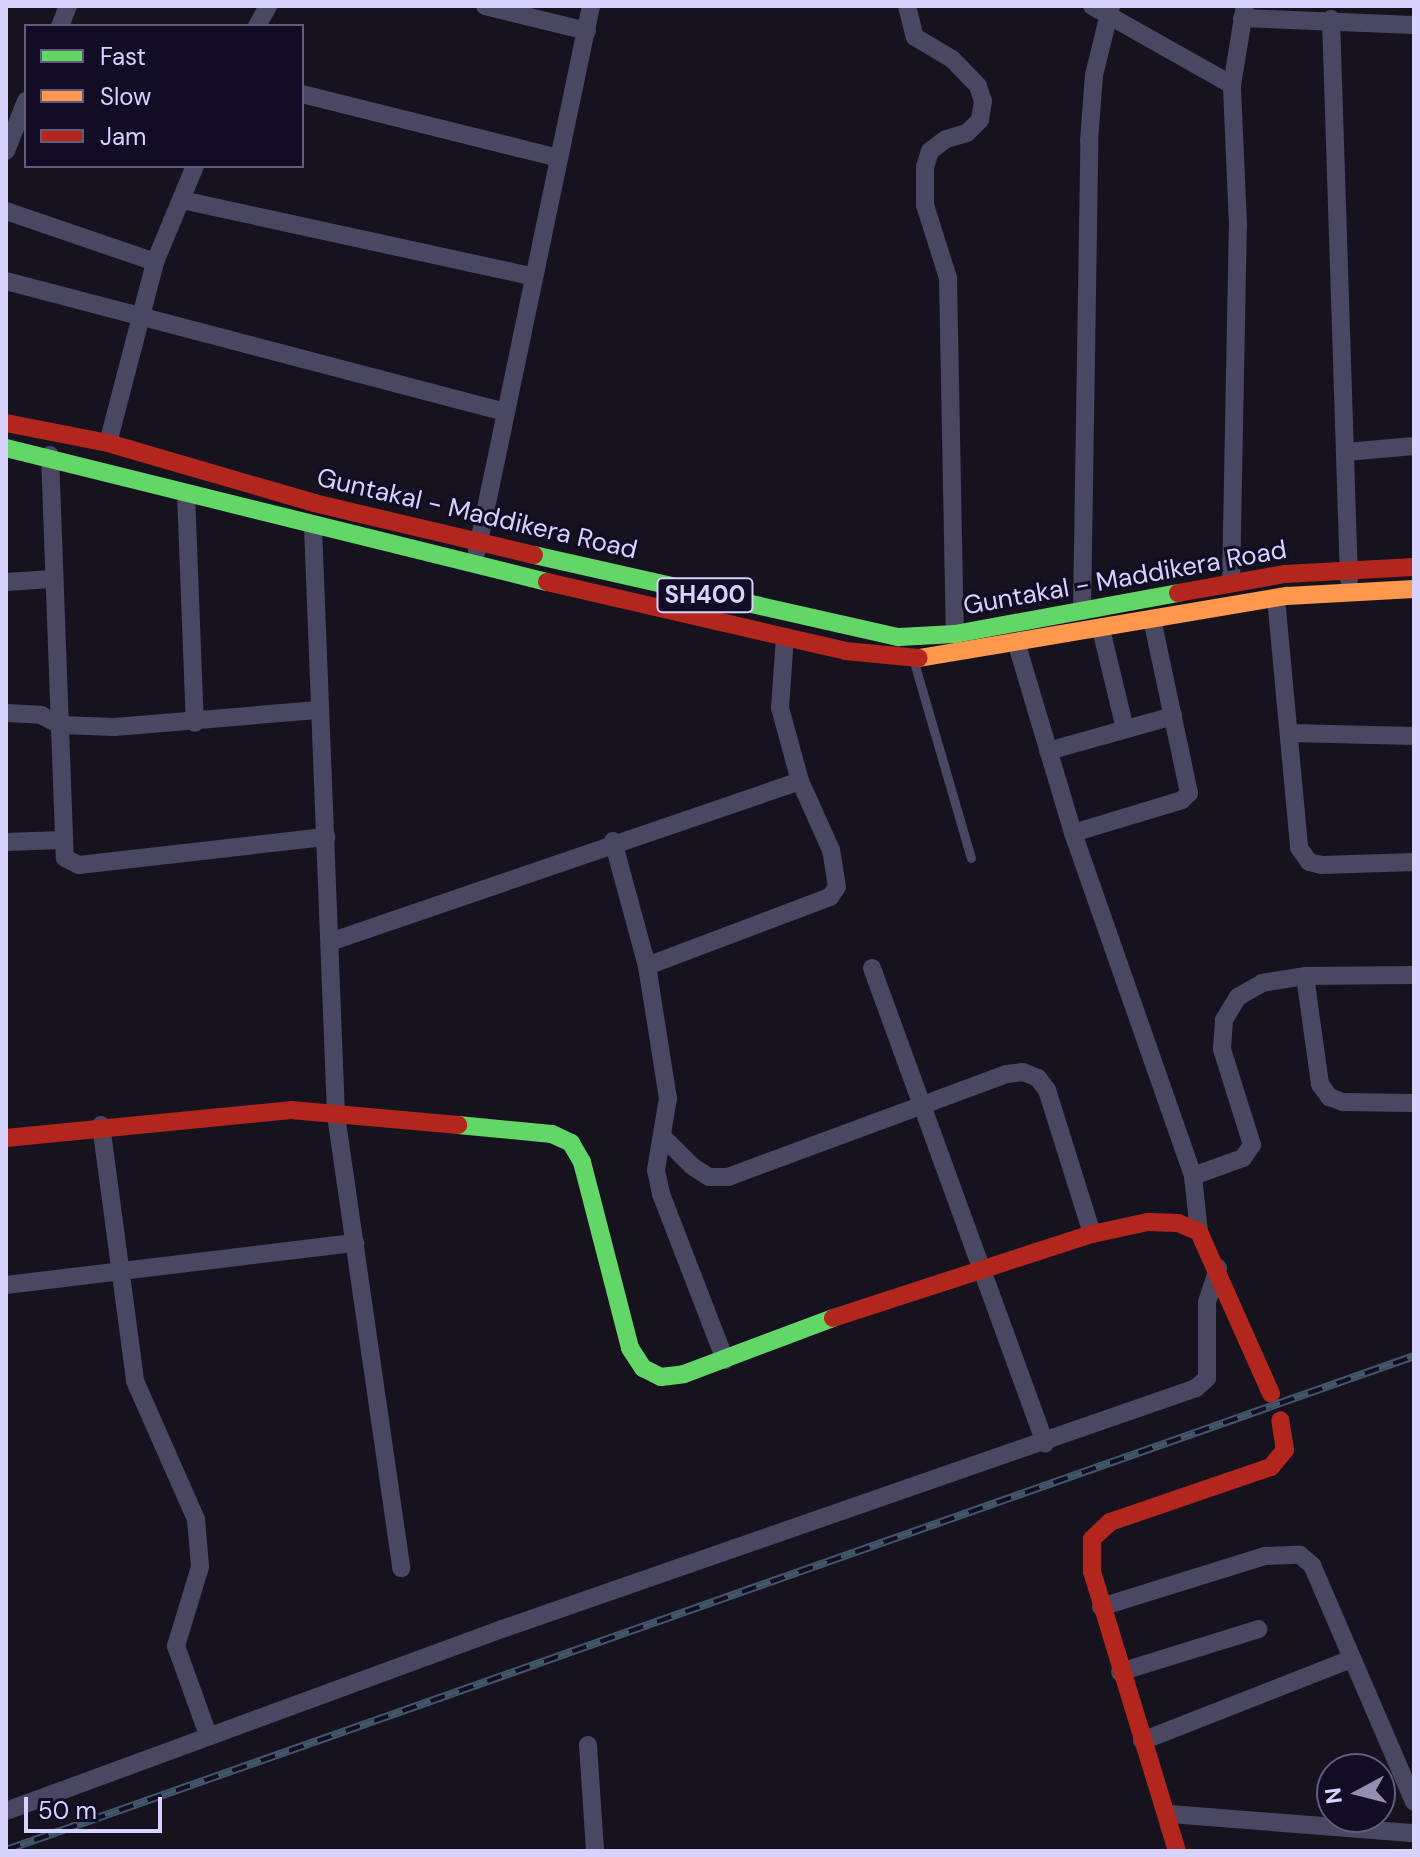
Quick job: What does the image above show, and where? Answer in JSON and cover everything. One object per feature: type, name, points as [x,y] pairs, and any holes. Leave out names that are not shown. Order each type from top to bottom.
[{"type":"main road","name":"Guntakal - Maddikera Road","points":[[6,423],[108,443],[314,503],[480,539],[849,630],[899,637],[955,634],[1231,583],[1349,569],[1414,567]]},
{"type":"main road","name":"Guntakal - Maddikera Road","points":[[6,448],[50,455],[313,527],[474,561],[845,651],[913,658],[1017,645],[1276,598],[1350,590],[1414,589]]},
{"type":"main road","points":[[6,1138],[101,1125],[276,1111],[552,1134],[571,1143],[582,1162],[630,1348],[643,1368],[661,1377],[725,1360],[895,1295],[1092,1234],[1148,1222],[1178,1223],[1199,1232],[1218,1268],[1271,1394]]},
{"type":"main road","points":[[1177,1851],[1170,1814],[1120,1672],[1089,1554],[1099,1529],[1271,1467],[1285,1450],[1280,1420]]},
{"type":"street","points":[[258,24],[268,6]]},
{"type":"street","points":[[485,6],[587,31]]},
{"type":"street","points":[[474,561],[591,6]]},
{"type":"street","points":[[907,6],[915,37],[952,59],[978,86],[983,101],[980,120],[967,133],[946,139],[930,151],[925,167],[925,205],[948,278],[955,634]]},
{"type":"street","points":[[1082,611],[1089,141],[1094,75],[1104,9],[1232,85]]},
{"type":"street","points":[[1231,583],[1238,225],[1232,85],[1244,12],[1414,25]]},
{"type":"street","points":[[1331,19],[1350,590]]},
{"type":"street","points":[[304,94],[559,158]]},
{"type":"street","points":[[6,151],[18,106]]},
{"type":"street","points":[[108,443],[155,262],[194,168]]},
{"type":"street","points":[[182,200],[534,277]]},
{"type":"street","points":[[6,211],[155,262]]},
{"type":"street","points":[[6,281],[505,412]]},
{"type":"street","points":[[1346,452],[1414,446]]},
{"type":"street","points":[[50,455],[52,579],[65,858],[79,865],[326,837]]},
{"type":"street","points":[[186,493],[195,723]]},
{"type":"street","points":[[313,527],[317,710],[326,837],[336,1115],[401,1568]]},
{"type":"street","points":[[6,582],[52,579]]},
{"type":"street","points":[[1276,598],[1299,848],[1309,862],[1414,862]]},
{"type":"street","points":[[1073,833],[1182,800],[1189,793],[1152,619]]},
{"type":"street","points":[[1101,629],[1125,729]]},
{"type":"street","points":[[647,966],[830,897],[837,887],[831,850],[800,781],[780,708],[785,637]]},
{"type":"street","points":[[1017,645],[1073,833],[1193,1176],[1199,1232]]},
{"type":"street","points":[[6,713],[41,715],[60,725],[195,723],[317,710]]},
{"type":"street","points":[[1048,751],[1173,716]]},
{"type":"street","points":[[1290,733],[1414,736]]},
{"type":"street","points":[[330,942],[613,841],[800,781]]},
{"type":"street","points":[[6,842],[62,840]]},
{"type":"street","points":[[613,841],[647,966],[668,1098],[656,1170],[661,1194],[725,1360]]},
{"type":"street","points":[[872,968],[1045,1443]]},
{"type":"street","points":[[1193,1176],[1243,1158],[1252,1145],[1222,1049],[1224,1020],[1238,997],[1262,983],[1305,976],[1414,975]]},
{"type":"street","points":[[1305,976],[1320,1084],[1329,1097],[1343,1102],[1414,1103]]},
{"type":"street","points":[[662,1136],[692,1166],[709,1177],[728,1177],[923,1109],[1007,1074],[1038,1078],[1047,1090],[1092,1234]]},
{"type":"street","points":[[101,1125],[135,1381],[196,1519],[200,1567],[176,1646],[208,1735]]},
{"type":"street","points":[[6,1285],[355,1243]]},
{"type":"street","points":[[6,1811],[208,1735],[1196,1388],[1207,1378],[1207,1302],[1218,1268]]},
{"type":"street","points":[[1101,1607],[1285,1552],[1312,1565],[1414,1802]]},
{"type":"street","points":[[1120,1672],[1259,1629]]},
{"type":"street","points":[[1142,1741],[1351,1659]]},
{"type":"street","points":[[588,1745],[595,1851]]},
{"type":"street","points":[[1170,1814],[1414,1833]]},
{"type":"lane","points":[[913,658],[971,858]]},
{"type":"railway","points":[[6,1850],[1414,1356]]},
{"type":"traffic: fast","points":[[6,448],[547,582]]},
{"type":"traffic: fast","points":[[534,555],[899,637],[955,634],[1178,593]]},
{"type":"traffic: fast","points":[[458,1125],[552,1134],[571,1143],[582,1162],[630,1348],[643,1368],[661,1377],[684,1374],[833,1318]]},
{"type":"traffic: slow","points":[[919,658],[1287,596],[1414,589]]},
{"type":"traffic: jam","points":[[6,423],[108,443],[314,503],[534,555]]},
{"type":"traffic: jam","points":[[1178,593],[1285,574],[1414,567]]},
{"type":"traffic: jam","points":[[547,582],[845,651],[919,658]]},
{"type":"traffic: jam","points":[[6,1138],[291,1110],[458,1125]]},
{"type":"traffic: jam","points":[[833,1318],[1092,1234],[1148,1222],[1178,1223],[1199,1232],[1271,1394]]},
{"type":"traffic: jam","points":[[1177,1851],[1092,1572],[1092,1539],[1110,1522],[1271,1467],[1285,1450],[1280,1420]]}]
